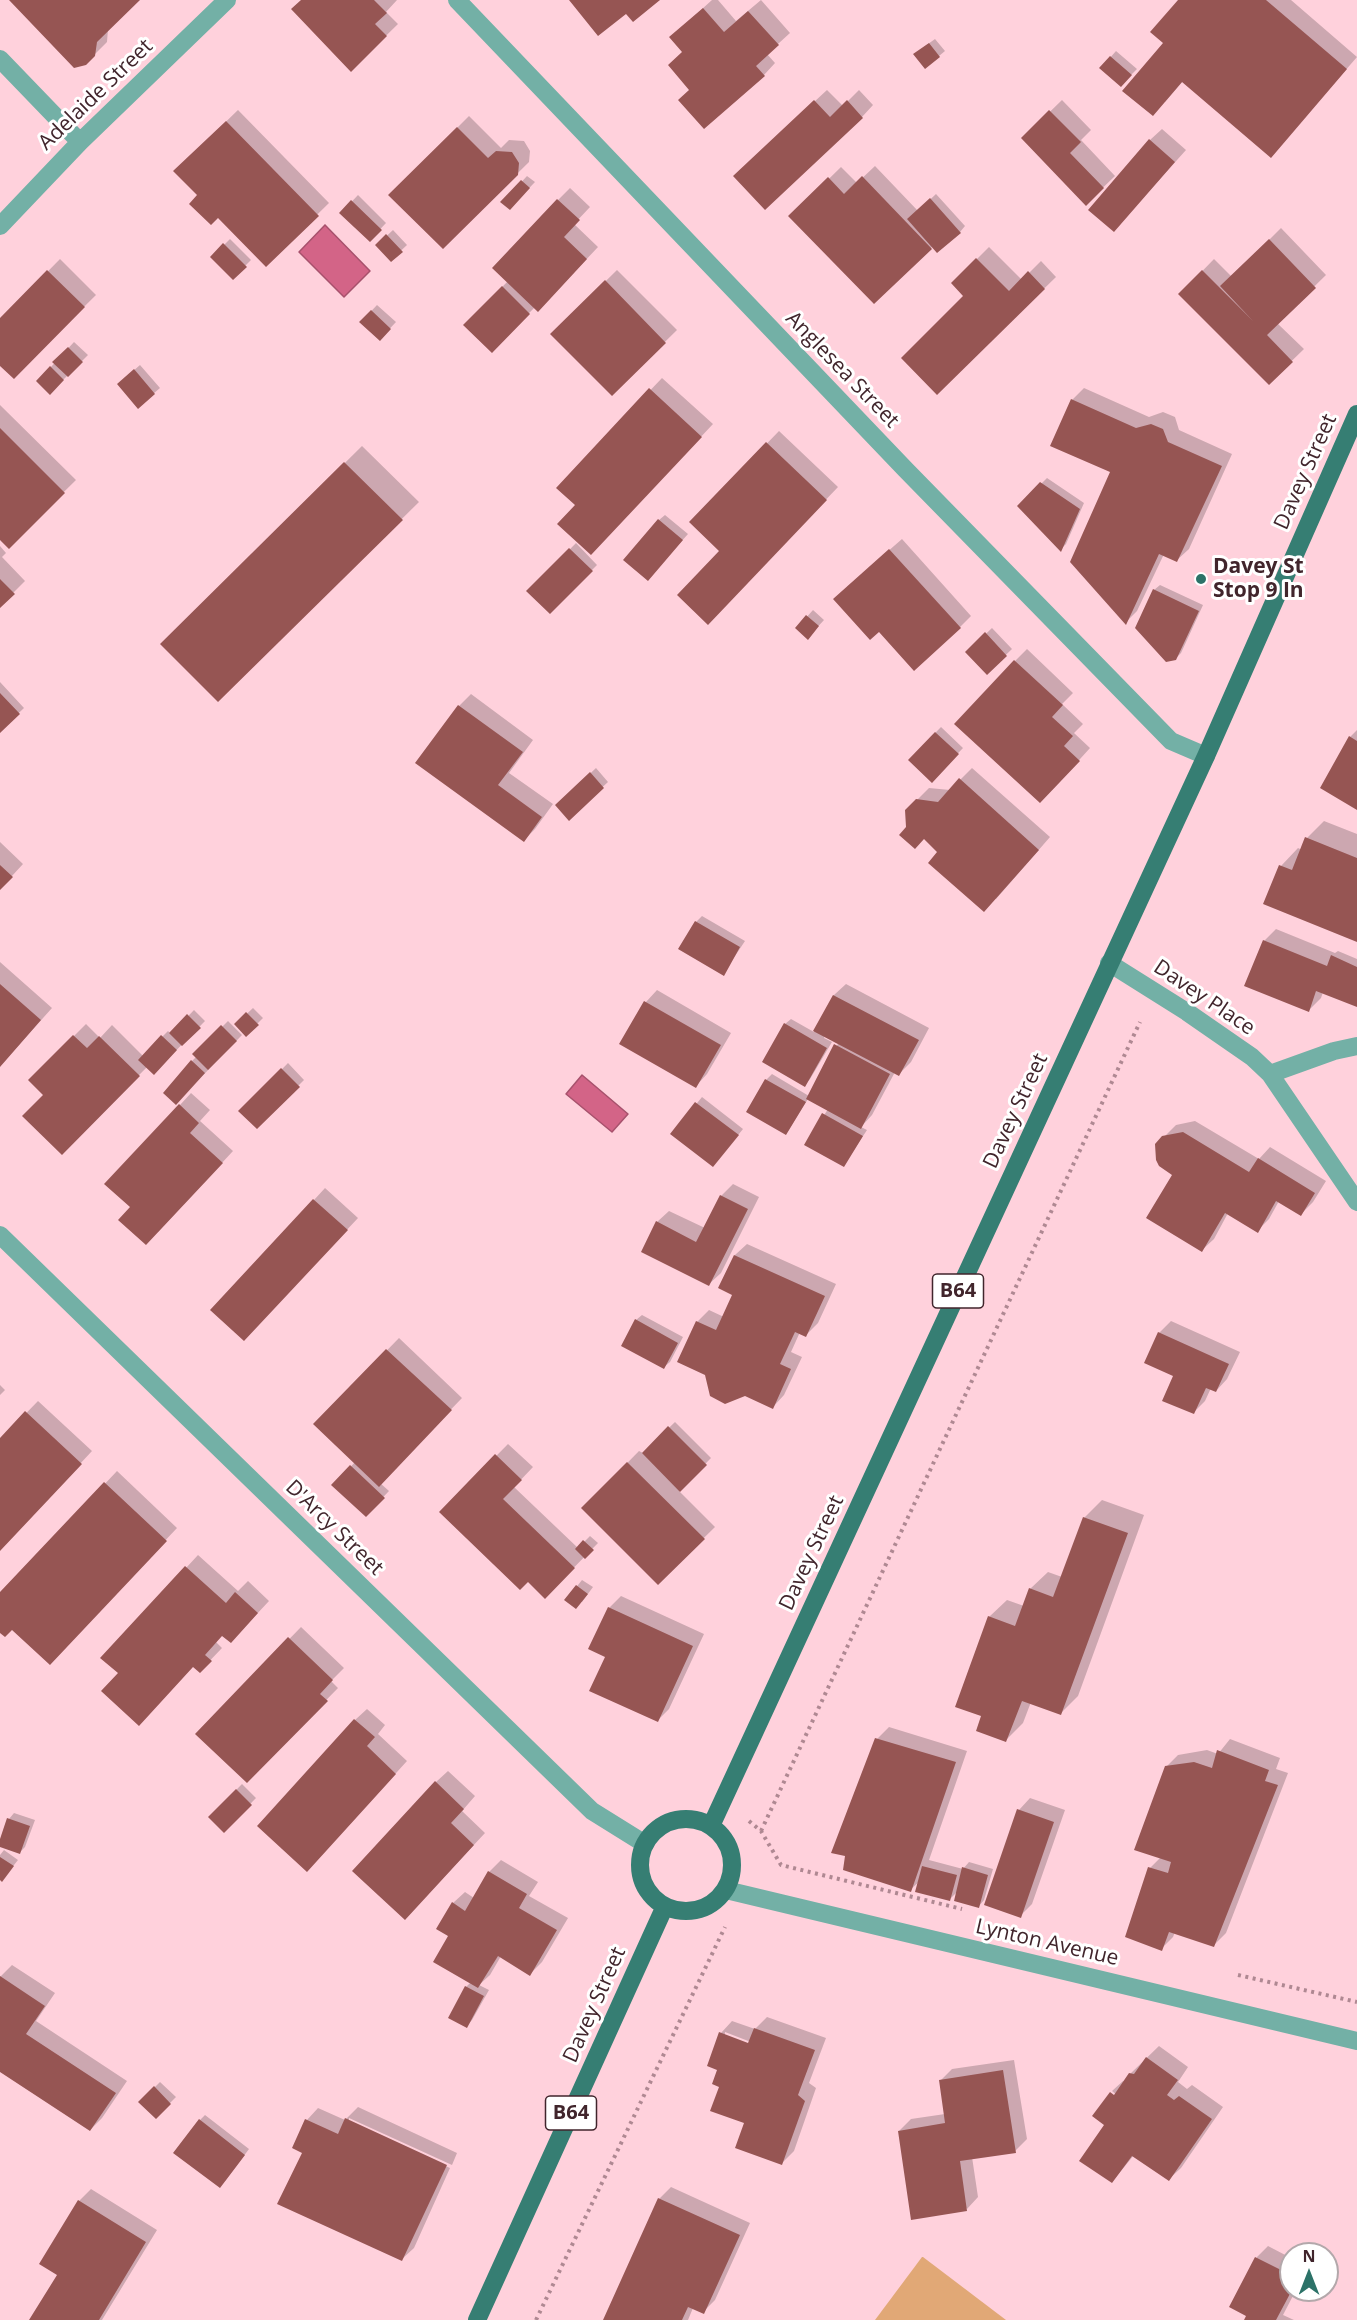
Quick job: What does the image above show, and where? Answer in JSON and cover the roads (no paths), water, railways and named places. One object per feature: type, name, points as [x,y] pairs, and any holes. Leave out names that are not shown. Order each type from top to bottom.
[{"type":"main road","name":"Davey Street","points":[[711,1826],[1206,756],[1357,414]]},
{"type":"main road","points":[[682,1819],[697,1820],[711,1826],[722,1835],[729,1847],[732,1869],[726,1890],[705,1908],[678,1911],[665,1906],[644,1886],[640,1872],[640,1857],[645,1844],[654,1832],[667,1823],[682,1819]]},
{"type":"main road","name":"Davey Street","points":[[477,2320],[665,1906]]},
{"type":"street","name":"Adelaide Street","points":[[0,226],[80,142],[227,0]]},
{"type":"street","name":"Anglesea Street","points":[[457,0],[905,470],[1171,741],[1206,756]]},
{"type":"street","points":[[0,59],[80,142]]},
{"type":"street","name":"Davey Place","points":[[1109,963],[1252,1057],[1270,1074],[1357,1202]]},
{"type":"street","points":[[1270,1074],[1334,1051],[1357,1046]]},
{"type":"street","name":"D'Arcy Street","points":[[0,1235],[592,1811],[645,1844]]},
{"type":"street","name":"Lynton Avenue","points":[[726,1890],[1357,2041]]},
{"type":"place","name":"Davey St Stop 9 In","points":[[1201,579]]}]
